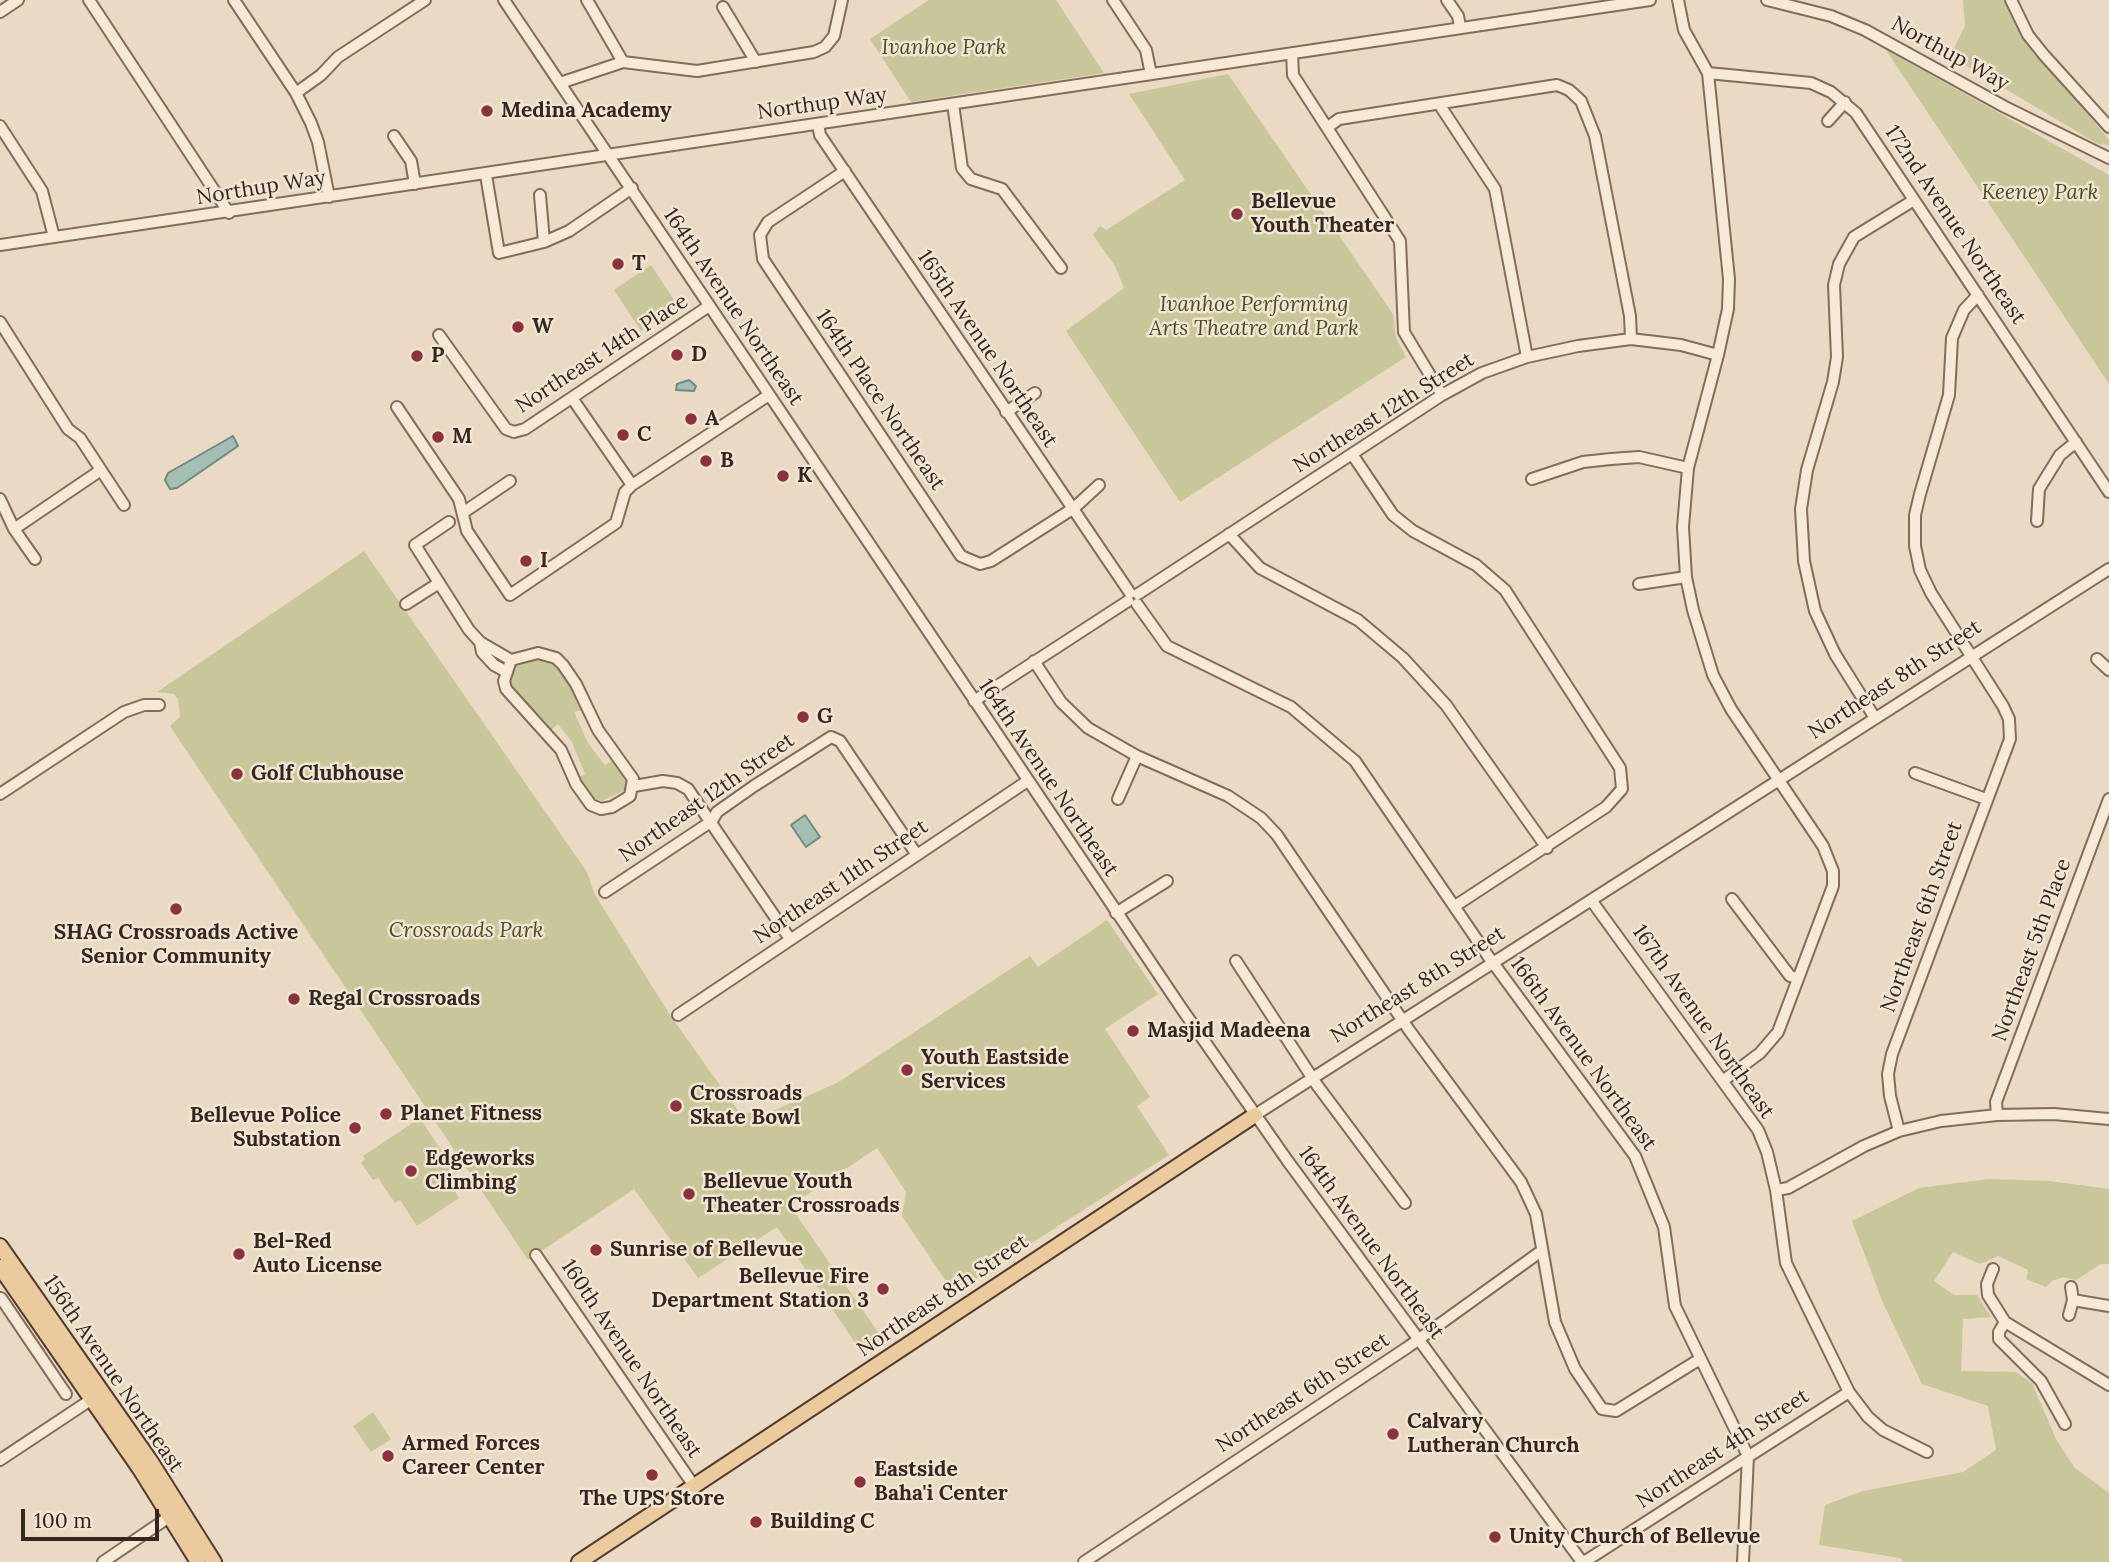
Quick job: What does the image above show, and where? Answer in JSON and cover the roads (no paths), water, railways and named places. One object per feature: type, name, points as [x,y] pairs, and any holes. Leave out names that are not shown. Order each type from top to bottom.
[{"type":"main road","name":"Northeast 8th Street","points":[[579,1562],[1255,1115]]},
{"type":"main road","name":"156th Avenue Northeast","points":[[0,1246],[150,1462],[214,1562]]},
{"type":"main road","name":"156th Avenue Northeast","points":[[0,1267],[141,1469],[198,1562]]},
{"type":"street","points":[[0,12],[18,0]]},
{"type":"street","points":[[89,0],[229,213]]},
{"type":"street","points":[[234,0],[296,93],[318,142],[328,197]]},
{"type":"street","points":[[296,93],[321,75],[338,57],[425,0]]},
{"type":"street","name":"164th Avenue Northeast","points":[[504,0],[1116,914],[1255,1115],[1583,1562]]},
{"type":"street","points":[[586,0],[623,62]]},
{"type":"street","points":[[560,83],[623,62],[696,71],[814,52],[825,47],[834,36],[842,0]]},
{"type":"street","points":[[1113,0],[1146,50],[1151,74]]},
{"type":"street","points":[[1447,0],[1458,16],[1460,27]]},
{"type":"street","name":"Northup Way","points":[[0,245],[486,175],[1292,53],[1460,27],[1566,6],[1650,0]]},
{"type":"street","points":[[1678,0],[1684,30],[1707,73],[1729,279],[1728,309],[1688,468],[1683,527],[1686,577],[1693,610],[1713,674],[1777,780],[1823,846],[1833,871],[1833,886],[1786,1012],[1769,1045],[1724,1080]]},
{"type":"street","name":"Northup Way","points":[[1767,0],[1830,16],[1866,30],[2005,107],[2109,158]]},
{"type":"street","points":[[2011,0],[2036,45],[2109,127]]},
{"type":"street","points":[[723,7],[756,62]]},
{"type":"street","points":[[1292,53],[1293,75],[1400,241],[1404,332],[1442,395]]},
{"type":"street","name":"172nd Avenue Northeast","points":[[1707,73],[1811,83],[1845,102],[1856,113],[2109,492]]},
{"type":"street","points":[[1328,127],[1339,119],[1557,85],[1581,101],[1595,136],[1630,316],[1631,339]]},
{"type":"street","points":[[1828,121],[1845,102]]},
{"type":"street","points":[[953,104],[962,168],[971,179],[1002,189],[1061,268]]},
{"type":"street","points":[[1439,104],[1495,190],[1527,357]]},
{"type":"street","name":"165th Avenue Northeast","points":[[818,124],[819,133],[845,172],[1167,646],[1291,707],[1339,745]]},
{"type":"street","points":[[0,126],[42,191],[54,237]]},
{"type":"street","points":[[394,136],[411,161],[415,184]]},
{"type":"street","name":"164th Place Northeast","points":[[845,172],[768,222],[760,235],[763,259],[961,556],[980,564],[1000,556],[1074,508]]},
{"type":"street","points":[[486,175],[499,253],[544,242],[569,231],[632,188]]},
{"type":"street","points":[[540,195],[544,242]]},
{"type":"street","points":[[1875,718],[1835,654],[1815,611],[1804,561],[1801,509],[1807,470],[1833,382],[1837,357],[1834,285],[1839,264],[1854,237],[1914,200]]},
{"type":"street","points":[[1971,657],[1931,593],[1920,570],[1915,546],[1915,515],[1949,395],[1952,338],[1964,310],[1979,295]]},
{"type":"street","name":"Northeast 14th Place","points":[[439,334],[506,429],[514,432],[525,429],[709,306]]},
{"type":"street","points":[[0,322],[68,429],[80,438],[124,505]]},
{"type":"street","name":"Northeast 12th Street","points":[[974,701],[1442,395],[1482,373],[1527,357],[1578,346],[1631,339],[1681,345],[1718,355]]},
{"type":"street","points":[[1006,412],[1035,393]]},
{"type":"street","points":[[397,407],[459,499],[467,531],[510,595],[616,523],[625,492],[632,485],[769,395]]},
{"type":"street","points":[[572,398],[632,485]]},
{"type":"street","points":[[2037,521],[2039,489],[2060,455],[2076,442]]},
{"type":"street","points":[[1352,454],[1394,515],[1413,531],[1464,558],[1497,582],[1620,768],[1622,789],[1606,807],[1455,906]]},
{"type":"street","points":[[1532,479],[1583,462],[1639,457],[1688,468]]},
{"type":"street","points":[[14,529],[101,470]]},
{"type":"street","points":[[464,512],[509,481]]},
{"type":"street","points":[[1074,508],[1098,485]]},
{"type":"street","points":[[0,499],[14,529],[35,559]]},
{"type":"street","points":[[449,522],[415,545],[480,642],[482,652],[494,665],[507,672]]},
{"type":"street","points":[[1229,534],[1260,568],[1358,620],[1418,673],[1446,705],[1546,848]]},
{"type":"street","name":"Northeast 8th Street","points":[[1255,1115],[2109,569]]},
{"type":"street","points":[[1639,584],[1686,577]]},
{"type":"street","points":[[406,604],[439,583]]},
{"type":"street","points":[[480,642],[511,660],[538,653],[556,658],[563,665],[576,684],[598,730],[633,779],[634,786],[630,796],[612,807],[601,809],[591,805],[576,784],[561,750],[506,689],[511,660]]},
{"type":"street","name":"Northeast 6th Street","points":[[1899,1131],[1890,1096],[1888,1074],[1892,1054],[2010,739],[2009,719],[1971,657]]},
{"type":"street","points":[[2097,659],[2109,670]]},
{"type":"street","points":[[1034,662],[1074,716],[1110,742],[1228,796],[1261,818],[1290,854],[1402,1020],[1521,1182],[1536,1214],[1540,1252],[1555,1322],[1575,1369],[1602,1409],[1616,1411],[1700,1359]]},
{"type":"street","points":[[0,794],[124,712],[144,705],[159,705]]},
{"type":"street","name":"Northeast 12th Street","points":[[605,892],[712,821],[727,805],[831,737],[840,741],[917,855]]},
{"type":"street","name":"166th Avenue Northeast","points":[[1339,745],[1371,781],[1493,962],[1635,1156],[1664,1227],[1675,1306],[1748,1456]]},
{"type":"street","points":[[1118,799],[1137,756]]},
{"type":"street","points":[[1914,773],[1986,799]]},
{"type":"street","points":[[634,786],[663,781],[677,783],[688,789],[790,939]]},
{"type":"street","name":"Northeast 11th Street","points":[[678,1015],[1026,782]]},
{"type":"street","name":"Northeast 5th Place","points":[[1997,1115],[1996,1102],[2109,799]]},
{"type":"street","points":[[1116,914],[1167,881]]},
{"type":"street","points":[[1732,899],[1790,976],[1797,978]]},
{"type":"street","name":"167th Avenue Northeast","points":[[1591,900],[1758,1130],[1768,1152],[1786,1263],[1849,1392],[1868,1417],[1883,1430],[1927,1452]]},
{"type":"street","points":[[1236,961],[1313,1077],[1405,1203]]},
{"type":"street","points":[[1776,1190],[1788,1188],[1833,1160],[1899,1131],[1941,1121],[1997,1115],[2085,1115],[2109,1119]]},
{"type":"street","name":"Northeast 6th Street","points":[[1084,1562],[1418,1339],[1540,1252]]},
{"type":"street","name":"160th Avenue Northeast","points":[[536,1255],[694,1486]]},
{"type":"street","points":[[1993,1269],[1987,1284],[1989,1295],[2005,1322],[2109,1385]]},
{"type":"street","points":[[2069,1315],[2073,1300],[2071,1287]]},
{"type":"street","points":[[15,1290],[0,1298],[66,1394]]},
{"type":"street","points":[[2073,1300],[2109,1306]]},
{"type":"street","points":[[2005,1322],[1999,1332],[1999,1339],[2041,1381],[2065,1424]]},
{"type":"street","name":"Northeast 4th Street","points":[[1583,1562],[1849,1392]]},
{"type":"street","points":[[0,1460],[92,1399]]},
{"type":"street","points":[[1743,1562],[1748,1456]]},
{"type":"street","points":[[103,1562],[169,1517]]},
{"type":"place","name":"Medina Academy","points":[[487,111]]},
{"type":"place","name":"Bellevue Youth Theater","points":[[1237,214]]},
{"type":"place","name":"T","points":[[618,264]]},
{"type":"place","name":"W","points":[[518,327]]},
{"type":"place","name":"D","points":[[677,355]]},
{"type":"place","name":"P","points":[[417,356]]},
{"type":"place","name":"A","points":[[691,419]]},
{"type":"place","name":"C","points":[[623,435]]},
{"type":"place","name":"M","points":[[438,437]]},
{"type":"place","name":"B","points":[[706,461]]},
{"type":"place","name":"K","points":[[783,476]]},
{"type":"place","name":"I","points":[[526,561]]},
{"type":"place","name":"G","points":[[803,717]]},
{"type":"place","name":"Golf Clubhouse","points":[[237,774]]},
{"type":"place","name":"SHAG Crossroads Active Senior Community","points":[[176,909]]},
{"type":"place","name":"Regal Crossroads","points":[[294,999]]},
{"type":"place","name":"Masjid Madeena","points":[[1133,1031]]},
{"type":"place","name":"Youth Eastside Services","points":[[907,1070]]},
{"type":"place","name":"Crossroads Skate Bowl","points":[[676,1106]]},
{"type":"place","name":"Planet Fitness","points":[[386,1114]]},
{"type":"place","name":"Bellevue Police Substation","points":[[355,1128]]},
{"type":"place","name":"Edgeworks Climbing","points":[[411,1171]]},
{"type":"place","name":"Bellevue Youth Theater Crossroads","points":[[689,1194]]},
{"type":"place","name":"Sunrise of Bellevue","points":[[596,1250]]},
{"type":"place","name":"Bel-Red Auto License","points":[[239,1254]]},
{"type":"place","name":"Bellevue Fire Department Station 3","points":[[883,1289]]},
{"type":"place","name":"Calvary Lutheran Church","points":[[1393,1434]]},
{"type":"place","name":"Armed Forces Career Center","points":[[388,1456]]},
{"type":"place","name":"The UPS Store","points":[[652,1475]]},
{"type":"place","name":"Eastside Baha'i Center","points":[[860,1482]]},
{"type":"place","name":"Building C","points":[[756,1522]]},
{"type":"place","name":"Unity Church of Bellevue","points":[[1495,1537]]},
{"type":"park label","name":"Ivanhoe Park","points":[[944,48]]},
{"type":"park label","name":"Keeney Park","points":[[2040,193]]},
{"type":"park label","name":"Ivanhoe Performing Arts Theatre and Park","points":[[1254,317]]},
{"type":"park label","name":"Crossroads Park","points":[[466,931]]}]
